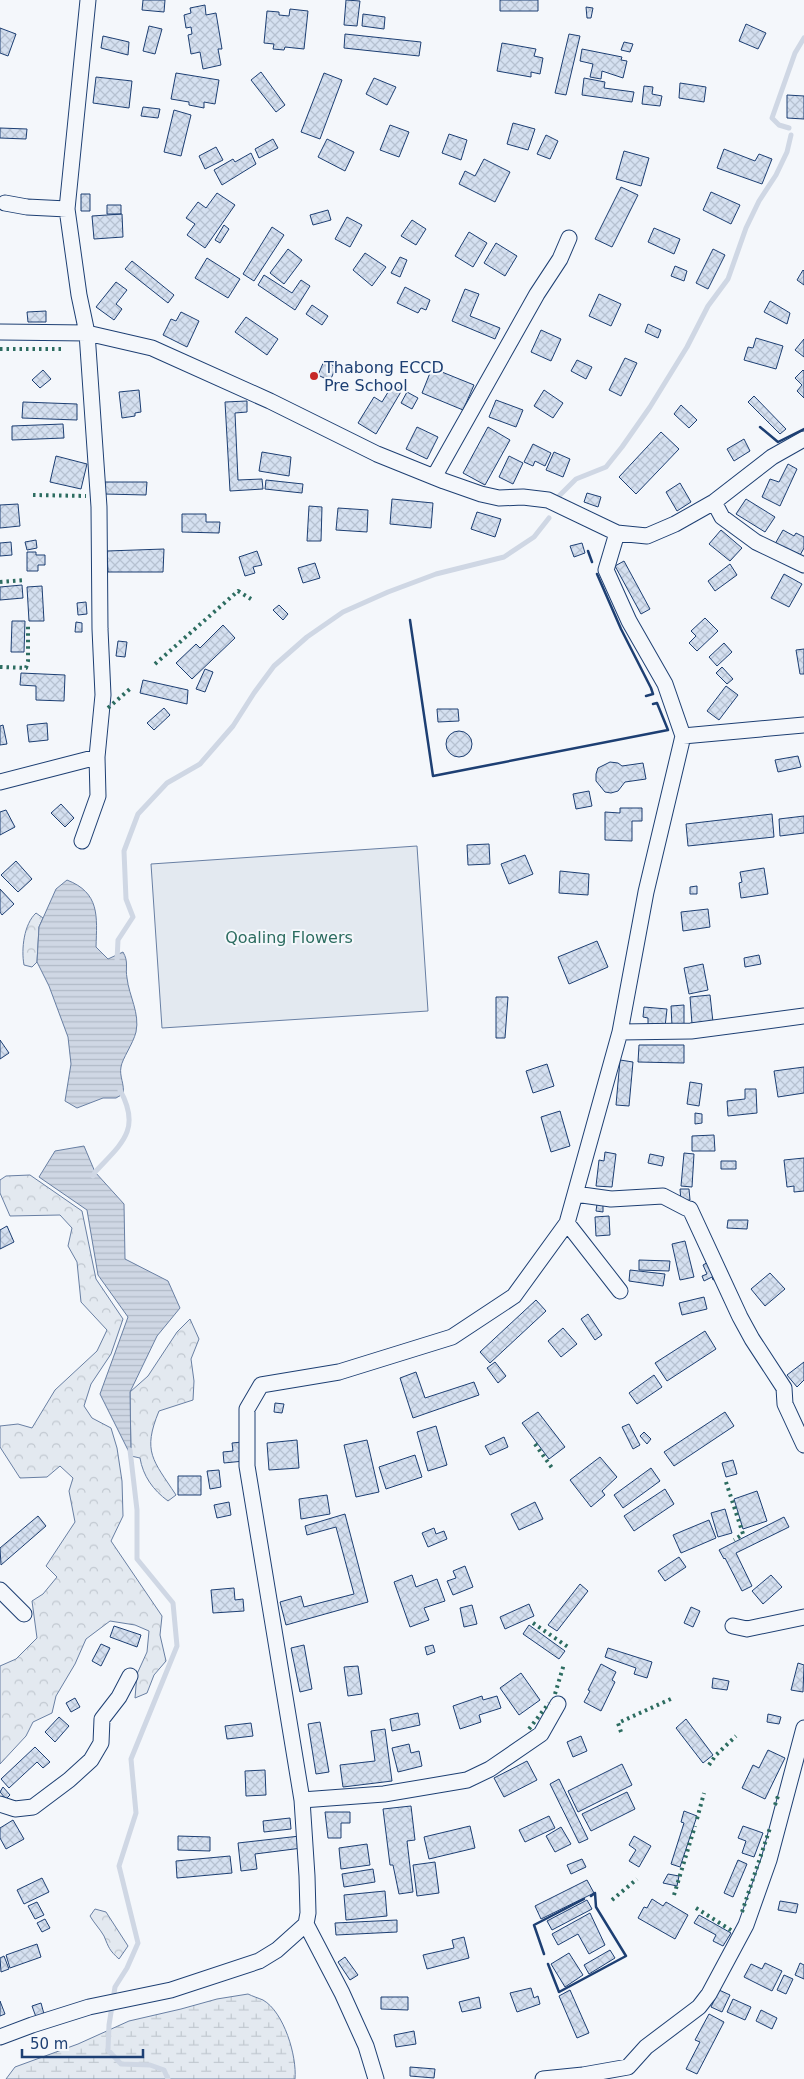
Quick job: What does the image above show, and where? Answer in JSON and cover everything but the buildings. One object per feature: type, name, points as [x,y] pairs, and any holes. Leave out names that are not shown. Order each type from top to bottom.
[{"type":"street","points":[[82,841],[98,796],[97,757],[103,695],[100,628],[99,507],[87,332],[79,295],[67,209],[84,0]]},
{"type":"street","points":[[6,203],[27,207],[67,209]]},
{"type":"street","points":[[434,477],[570,238]]},
{"type":"street","points":[[0,332],[87,332],[152,348],[270,401],[377,454],[434,477],[481,494],[499,498],[523,497],[548,500],[617,533],[647,536],[675,524],[714,502],[772,457],[804,440]]},
{"type":"street","points":[[714,502],[722,517],[756,542],[804,565]]},
{"type":"street","points":[[1,2035],[90,2007],[171,1990],[259,1961],[277,1950],[306,1924],[308,1913],[307,1876],[302,1800],[247,1466],[247,1409],[261,1385],[339,1372],[452,1337],[514,1296],[567,1223],[620,1032],[646,892],[683,736],[665,684],[629,621],[606,570],[617,533]]},
{"type":"street","points":[[683,736],[804,725]]},
{"type":"street","points":[[0,782],[97,757]]},
{"type":"street","points":[[620,1032],[691,1032],[804,1016]]},
{"type":"street","points":[[575,1194],[612,1199],[662,1196],[688,1208],[752,1340],[784,1388],[785,1404],[804,1445]]},
{"type":"street","points":[[567,1223],[620,1291]]},
{"type":"street","points":[[0,1590],[24,1614]]},
{"type":"street","points":[[733,1626],[747,1629],[804,1617]]},
{"type":"street","points":[[0,1804],[14,1809],[33,1807],[69,1780],[91,1760],[101,1743],[102,1719],[119,1697],[130,1676]]},
{"type":"street","points":[[302,1800],[384,1794],[467,1780],[490,1769],[541,1734],[558,1704]]},
{"type":"street","points":[[543,2079],[632,2073],[646,2047],[699,2007],[709,1994],[746,1925],[769,1860],[801,1756],[804,1728]]},
{"type":"street","points":[[306,1924],[342,1993],[366,2046],[376,2079]]},
{"type":"green space","name":"Qoaling Flowers","points":[[417,846],[428,1011],[162,1028],[151,864]]},
{"type":"green space","points":[[36,913],[43,918],[39,927],[37,962],[32,967],[24,965],[23,944],[26,930]]},
{"type":"green space","points":[[30,1175],[82,1211],[96,1279],[123,1319],[111,1354],[91,1384],[84,1406],[92,1418],[111,1428],[117,1448],[122,1481],[123,1516],[111,1541],[162,1616],[160,1635],[166,1661],[154,1675],[147,1693],[135,1698],[137,1674],[147,1652],[149,1631],[135,1625],[110,1621],[86,1639],[75,1664],[56,1696],[52,1713],[33,1722],[26,1736],[0,1764],[0,1666],[16,1659],[37,1638],[32,1601],[43,1594],[57,1577],[46,1566],[75,1522],[69,1491],[73,1478],[60,1466],[47,1477],[20,1478],[0,1447],[0,1426],[18,1424],[32,1428],[55,1390],[97,1351],[107,1330],[81,1302],[77,1262],[68,1246],[72,1228],[60,1215],[10,1216],[0,1193],[0,1180],[6,1176]]},
{"type":"green space","points":[[190,1319],[199,1339],[191,1359],[194,1381],[193,1400],[159,1411],[151,1436],[152,1455],[161,1473],[176,1495],[168,1501],[150,1482],[140,1458],[131,1456],[130,1392],[148,1376],[177,1332]]},
{"type":"green space","points":[[95,1909],[106,1912],[128,1946],[119,1959],[111,1951],[104,1936],[90,1916]]},
{"type":"green space","points":[[248,1994],[263,2000],[270,2006],[283,2024],[294,2059],[295,2079],[6,2079],[15,2067],[78,2044],[129,2021],[217,1999]]},
{"type":"shaded area","points":[[67,880],[78,885],[91,899],[97,925],[96,947],[108,959],[123,952],[128,985],[137,1018],[135,1037],[121,1067],[123,1094],[116,1098],[103,1098],[77,1108],[65,1101],[71,1064],[68,1037],[49,986],[37,962],[39,927],[56,889]]},
{"type":"shaded area","points":[[84,1146],[95,1172],[124,1204],[125,1259],[168,1281],[180,1308],[157,1336],[130,1392],[131,1456],[100,1394],[128,1317],[98,1275],[87,1210],[39,1177],[55,1151]]},
{"type":"waterway","points":[[789,128],[779,125],[772,118],[795,53],[804,38]]},
{"type":"waterway","points":[[559,496],[576,479],[606,467],[650,407],[687,347],[708,306],[728,279],[746,228],[759,201],[776,175],[787,152],[791,135]]},
{"type":"waterway","points":[[117,961],[118,940],[133,917],[126,899],[124,851],[138,814],[167,783],[200,764],[233,726],[274,666],[307,637],[343,612],[436,574],[504,557],[534,537],[549,518]]},
{"type":"waterway","points":[[93,1176],[120,1144],[129,1126],[129,1116],[120,1090]]},
{"type":"waterway","points":[[130,1450],[137,1510],[137,1559],[173,1603],[177,1646],[131,1759],[136,1813],[119,1866],[138,1943],[127,1968],[115,1987],[109,2025],[108,2050],[121,2064],[150,2065],[164,2070],[168,2079]]},
{"type":"hedge","points":[[0,349],[63,349]]},
{"type":"hedge","points":[[33,495],[86,496]]},
{"type":"hedge","points":[[0,582],[25,580]]},
{"type":"hedge","points":[[155,664],[238,591],[251,599]]},
{"type":"hedge","points":[[0,667],[26,668],[28,661],[28,623]]},
{"type":"hedge","points":[[108,708],[131,688]]},
{"type":"hedge","points":[[535,1444],[552,1468]]},
{"type":"hedge","points":[[726,1482],[743,1534],[734,1540]]},
{"type":"hedge","points":[[533,1623],[568,1647]]},
{"type":"hedge","points":[[555,1694],[564,1664]]},
{"type":"hedge","points":[[621,1732],[618,1723],[673,1698]]},
{"type":"hedge","points":[[529,1729],[549,1703]]},
{"type":"hedge","points":[[709,1765],[716,1755],[736,1736]]},
{"type":"hedge","points":[[697,1819],[704,1793]]},
{"type":"hedge","points":[[775,1805],[779,1793]]},
{"type":"hedge","points":[[674,1895],[695,1826]]},
{"type":"hedge","points":[[742,1912],[770,1828]]},
{"type":"hedge","points":[[612,1900],[637,1879]]},
{"type":"hedge","points":[[696,1908],[734,1932]]},
{"type":"wall","points":[[760,427],[778,442],[804,429]]},
{"type":"wall","points":[[588,551],[592,562]]},
{"type":"wall","points":[[597,574],[621,629],[651,688],[653,694],[646,696]]},
{"type":"wall","points":[[410,620],[433,776],[668,730],[657,703],[653,704]]},
{"type":"wall","points":[[548,1964],[559,1992],[626,1956],[596,1907],[595,1893],[591,1896]]},
{"type":"wall","points":[[544,1954],[534,1925],[584,1899]]},
{"type":"place","name":"Thabong ECCD Pre School","points":[[314,376]]}]
